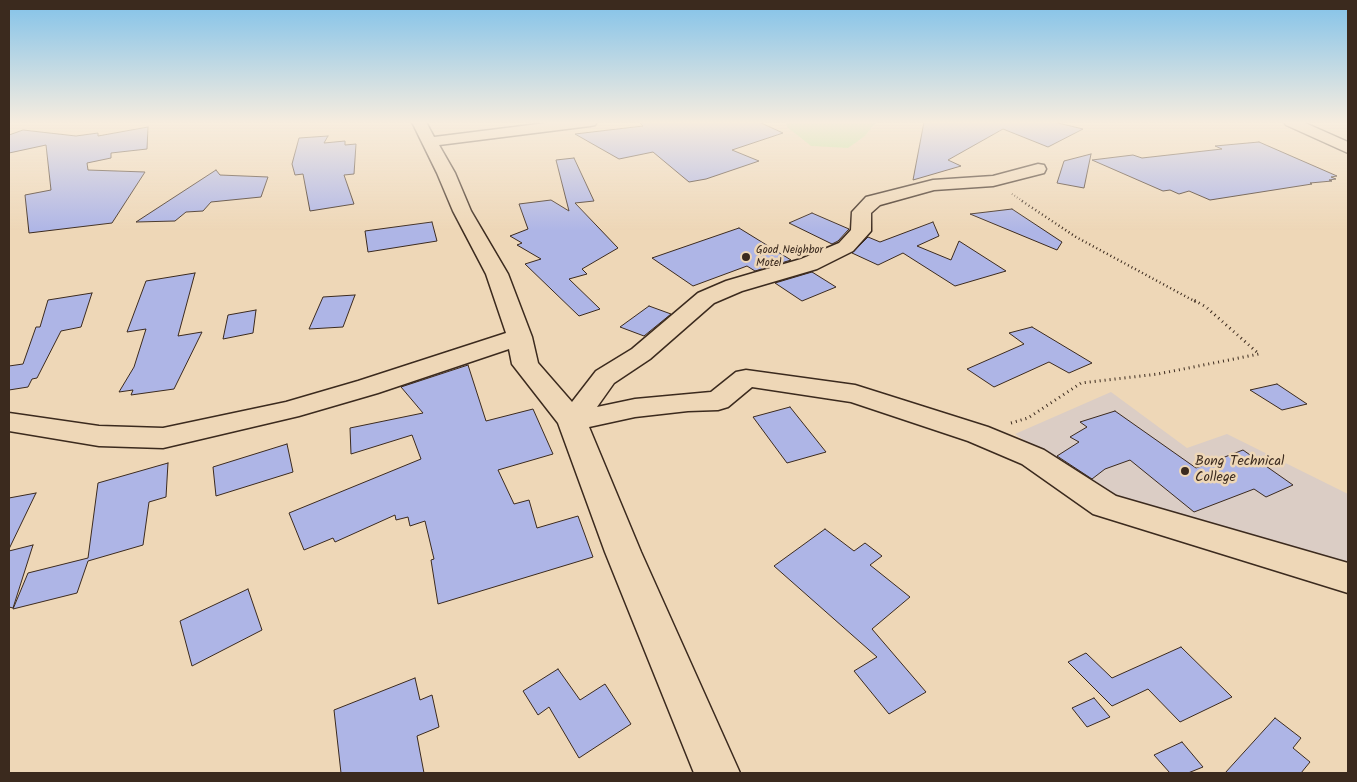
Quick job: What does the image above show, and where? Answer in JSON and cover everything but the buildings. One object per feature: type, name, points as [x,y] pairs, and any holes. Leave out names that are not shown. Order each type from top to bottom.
[{"type":"street","points":[[438,158],[462,211],[497,274],[520,337],[525,364],[572,420],[623,552],[717,773]]},
{"type":"street","points":[[572,420],[605,377],[641,354],[706,298],[734,286],[810,264],[846,247],[861,231],[861,212],[874,201],[934,185],[993,181],[1038,169]]},
{"type":"street","points":[[9,422],[99,436],[163,438],[290,410],[368,387],[520,337]]},
{"type":"street","points":[[572,420],[635,408],[688,402],[718,401],[746,378],[855,394],[978,434],[1033,457],[1105,505],[1288,558],[1348,578]]},
{"type":"path","points":[[978,434],[1028,418],[1080,383],[1158,374],[1259,354],[1206,307],[1076,237],[993,181]]},
{"type":"shaded area","name":"Bong Technical College","points":[[1111,392],[1187,448],[1227,434],[1348,494],[1348,573],[1112,502],[1015,434]]},
{"type":"place","name":"Good Neighbor Motel","points":[[746,257]]},
{"type":"place","name":"Bong Technical College","points":[[1185,471]]}]
